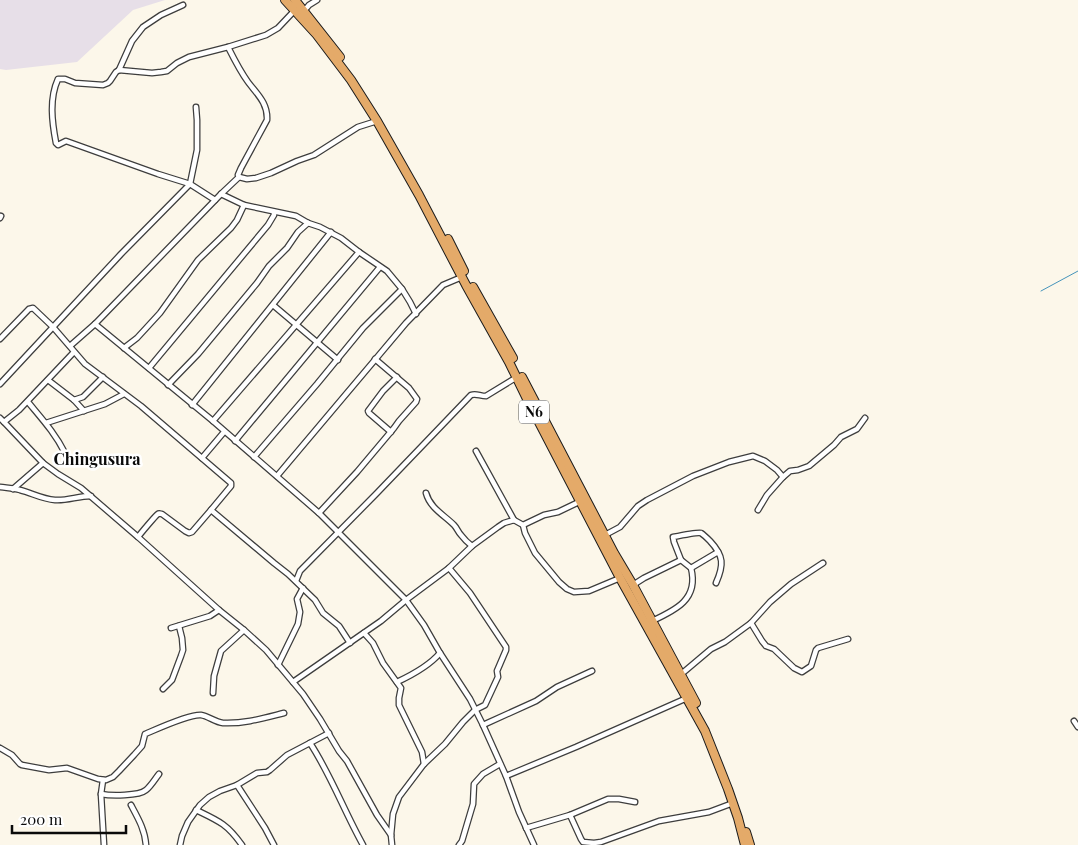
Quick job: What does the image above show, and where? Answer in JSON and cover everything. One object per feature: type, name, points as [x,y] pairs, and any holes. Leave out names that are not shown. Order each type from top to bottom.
[{"type":"highway","name":"N6","points":[[285,0],[317,35],[341,66],[377,121],[419,195],[517,377],[620,578],[710,731],[738,802],[750,845]]},
{"type":"highway","name":"N6","points":[[295,0],[345,63],[384,123],[508,349],[614,553],[652,621],[687,698],[705,731],[733,803],[744,845]]},
{"type":"street","points":[[304,11],[309,5],[318,0]]},
{"type":"street","points":[[183,5],[143,26],[132,41],[119,70],[110,82],[103,84],[75,83],[65,78],[58,79],[54,86],[52,106],[56,143],[58,145],[66,141],[190,184],[215,200]]},
{"type":"street","points":[[119,70],[161,72],[167,70],[189,57],[228,48],[266,35],[278,28],[295,10]]},
{"type":"street","points":[[70,346],[95,324],[220,194],[239,177],[241,168],[267,120],[267,113],[264,105],[247,81],[228,48]]},
{"type":"street","points":[[0,384],[121,254],[190,184],[197,150],[196,107]]},
{"type":"street","points":[[239,177],[247,179],[256,178],[272,173],[314,155],[358,127],[377,121]]},
{"type":"street","points":[[220,194],[244,205],[291,214],[342,238],[387,271],[402,289],[416,314]]},
{"type":"street","points":[[124,348],[137,338],[160,313],[198,260],[231,228],[244,205]]},
{"type":"street","points":[[149,368],[268,225],[274,212]]},
{"type":"street","points":[[168,385],[198,354],[257,283],[268,266],[287,248],[298,232],[308,223]]},
{"type":"street","points":[[192,405],[331,232]]},
{"type":"street","points":[[212,421],[359,252]]},
{"type":"street","points":[[235,441],[380,266]]},
{"type":"street","points":[[277,476],[375,359],[416,314],[443,285],[462,277]]},
{"type":"street","points":[[254,457],[338,360],[363,328],[402,289]]},
{"type":"street","points":[[273,305],[338,360]]},
{"type":"street","points":[[0,339],[33,308],[53,327],[85,364],[141,406],[231,483],[232,485],[192,532],[189,533],[162,514],[158,514],[138,537]]},
{"type":"street","points":[[95,324],[319,513],[406,600],[465,690],[506,776],[534,845]]},
{"type":"street","points":[[74,352],[28,402],[2,420],[43,464],[77,484],[260,644],[307,700],[339,752],[350,766],[377,816],[391,835]]},
{"type":"street","points":[[319,513],[358,472],[398,421],[416,402],[417,399],[409,388],[375,359]]},
{"type":"street","points":[[391,432],[368,411],[383,391],[397,377]]},
{"type":"street","points":[[288,574],[300,571],[470,395],[486,396],[517,377]]},
{"type":"street","points":[[74,400],[83,397],[103,378]]},
{"type":"street","points":[[48,380],[74,400],[84,411]]},
{"type":"street","points":[[46,423],[106,404],[124,394]]},
{"type":"street","points":[[28,402],[58,438],[65,453]]},
{"type":"street","points":[[758,510],[767,495],[783,477],[790,471],[809,466],[841,437],[857,429],[865,418]]},
{"type":"street","points":[[202,458],[224,432]]},
{"type":"street","points":[[476,451],[514,520],[523,525],[535,553],[559,582],[574,592],[589,591],[620,578]]},
{"type":"street","points":[[605,535],[620,526],[638,506],[647,500],[693,476],[729,462],[753,456],[765,461],[783,477]]},
{"type":"street","points":[[14,489],[43,464]]},
{"type":"street","points":[[0,487],[53,500],[91,496]]},
{"type":"street","points":[[426,492],[435,508],[454,525],[472,546]]},
{"type":"street","points":[[523,525],[558,512],[580,501]]},
{"type":"street","points":[[211,510],[296,581],[315,600],[323,613],[338,626],[350,643]]},
{"type":"street","points":[[293,682],[381,621],[449,568],[472,546],[504,523],[514,520]]},
{"type":"street","points":[[652,621],[674,611],[682,604],[691,589],[693,580],[691,568],[681,560],[673,538],[675,536],[702,534],[715,546],[722,558],[722,567],[716,583]]},
{"type":"street","points":[[691,568],[718,552]]},
{"type":"street","points":[[633,585],[681,560]]},
{"type":"street","points":[[679,677],[711,649],[725,642],[751,623],[790,584],[823,562]]},
{"type":"street","points":[[392,845],[393,814],[398,797],[424,764],[445,744],[463,722],[475,710],[485,705],[498,677],[496,671],[504,656],[506,647],[470,593],[449,568]]},
{"type":"street","points":[[296,581],[300,571]]},
{"type":"street","points":[[278,665],[298,624],[300,612],[297,600],[303,588]]},
{"type":"street","points":[[171,628],[210,616],[219,610]]},
{"type":"street","points":[[751,623],[766,646],[774,649],[794,668],[802,672],[811,666],[818,648],[848,639]]},
{"type":"street","points":[[163,689],[172,680],[183,650],[179,626]]},
{"type":"street","points":[[213,693],[214,676],[221,652],[244,630]]},
{"type":"street","points":[[364,633],[373,643],[383,663],[401,688],[398,698],[399,705],[422,752],[424,764]]},
{"type":"street","points":[[397,682],[430,663],[440,653]]},
{"type":"street","points":[[483,725],[536,701],[558,687],[592,671]]},
{"type":"street","points":[[506,776],[687,698]]},
{"type":"street","points":[[0,748],[12,755],[22,765],[49,770],[72,769],[103,780],[113,777],[125,765],[142,746],[145,734],[163,726],[200,715],[217,722],[239,723],[255,721],[284,713]]},
{"type":"street","points":[[1074,721],[1078,727]]},
{"type":"street","points":[[180,845],[188,822],[200,805],[209,798],[257,773],[267,772],[286,755],[329,733]]},
{"type":"street","points":[[310,743],[325,767],[362,845]]},
{"type":"street","points":[[459,845],[462,841],[473,804],[474,784],[483,774],[500,764]]},
{"type":"street","points":[[102,794],[114,796],[141,794],[159,774]]},
{"type":"street","points":[[103,780],[104,845]]},
{"type":"street","points":[[237,785],[274,845]]},
{"type":"street","points":[[526,828],[570,815],[608,800],[619,799],[635,802]]},
{"type":"street","points":[[570,815],[581,839],[586,843],[594,843],[659,821],[709,812],[733,803]]},
{"type":"street","points":[[131,804],[144,830],[146,845]]},
{"type":"street","points":[[196,810],[225,825],[242,845]]},
{"type":"shaded area","points":[[0,0],[165,0],[133,10],[77,62],[6,70],[0,69]]},
{"type":"waterway","points":[[1041,291],[1078,271]]},
{"type":"district","name":"Chingusura","points":[[97,459]]}]
